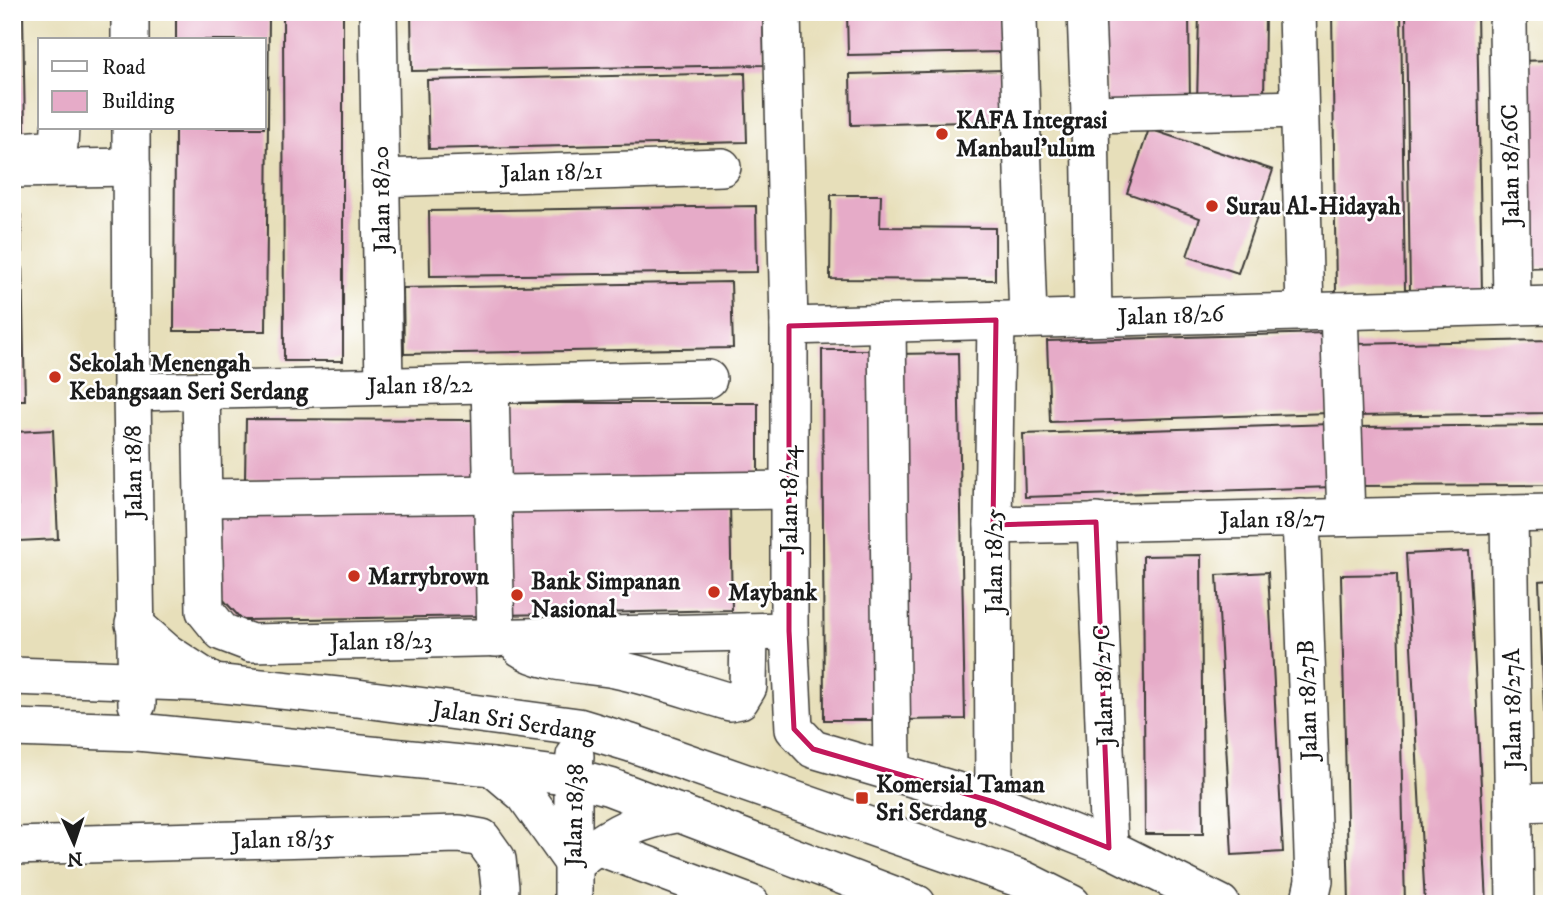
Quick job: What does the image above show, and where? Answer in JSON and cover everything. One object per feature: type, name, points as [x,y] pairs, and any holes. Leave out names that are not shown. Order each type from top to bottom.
[{"type":"street","points":[[130,12],[130,38]]},
{"type":"street","name":"Jalan 18/20","points":[[378,12],[384,386]]},
{"type":"street","name":"Jalan 18/24","points":[[782,12],[789,326],[789,631],[794,729],[813,749],[994,802],[1109,848],[1221,904]]},
{"type":"street","points":[[1086,12],[1093,317]]},
{"type":"street","points":[[1297,12],[1299,108],[1346,517]]},
{"type":"street","name":"Jalan 18/25","points":[[994,802],[993,524],[1012,320],[1018,20]]},
{"type":"street","name":"Jalan 18/26C","points":[[1508,25],[1512,306]]},
{"type":"street","points":[[1090,114],[1299,108]]},
{"type":"street","points":[[12,152],[55,148],[59,145],[60,130]]},
{"type":"street","name":"Jalan 18/8","points":[[131,130],[134,624],[138,732]]},
{"type":"street","points":[[12,169],[132,167]]},
{"type":"street","name":"Jalan 18/21","points":[[381,178],[722,167]]},
{"type":"street","name":"Jalan 18/26","points":[[789,326],[1552,304]]},
{"type":"street","points":[[887,324],[892,772]]},
{"type":"street","name":"Jalan 18/22","points":[[132,392],[708,379]]},
{"type":"street","points":[[490,384],[492,494],[501,638],[527,653],[541,657],[616,669],[730,702],[740,700],[748,687],[749,632]]},
{"type":"street","name":"Jalan 18/23","points":[[201,391],[205,611],[222,632],[251,643],[789,631]]},
{"type":"street","points":[[203,498],[789,490]]},
{"type":"street","name":"Jalan 18/27","points":[[993,524],[1552,513]]},
{"type":"street","name":"Jalan 18/27A","points":[[1509,514],[1515,904]]},
{"type":"street","name":"Jalan 18/27B","points":[[1301,518],[1311,892]]},
{"type":"street","name":"Jalan 18/27C","points":[[1096,522],[1109,848]]},
{"type":"street","points":[[70,678],[106,656],[134,624],[166,652],[212,683]]},
{"type":"street","name":"Jalan Sri Serdang","points":[[12,676],[212,683],[357,698],[578,727],[1024,880],[1072,904]]},
{"type":"street","name":"Jalan 18/38","points":[[573,904],[585,855],[573,777],[578,727]]},
{"type":"street","name":"Jalan Sri Serdang","points":[[12,728],[138,732],[573,777],[610,787],[917,904]]},
{"type":"street","points":[[492,767],[525,794],[585,855],[751,904]]},
{"type":"street","points":[[1513,803],[1552,802]]},
{"type":"street","points":[[585,855],[623,829],[680,813]]},
{"type":"street","name":"Jalan 18/35","points":[[12,846],[459,834],[481,838],[497,859],[499,904]]},
{"type":"highlighted area","points":[[996,320],[993,525],[1096,522],[1109,848],[994,802],[813,749],[794,729],[789,631],[789,326]]},
{"type":"building","points":[[12,12],[23,12],[25,132],[12,132]]},
{"type":"building","points":[[283,12],[343,12],[343,361],[284,361]]},
{"type":"building","points":[[411,12],[763,12],[764,65],[412,71]]},
{"type":"building","points":[[847,12],[1001,12],[1002,52],[848,55]]},
{"type":"building","points":[[1104,12],[1189,12],[1190,106],[1105,107]]},
{"type":"building","points":[[1199,12],[1265,12],[1264,105],[1197,104]]},
{"type":"building","points":[[1332,12],[1401,12],[1405,291],[1336,293]]},
{"type":"building","points":[[1406,12],[1477,12],[1482,292],[1410,293]]},
{"type":"building","points":[[176,14],[269,15],[266,331],[174,331],[175,130],[266,130],[266,38],[176,38]]},
{"type":"building","points":[[1552,60],[1552,267],[1524,268],[1520,61]]},
{"type":"building","points":[[1003,70],[1004,121],[851,125],[850,74]]},
{"type":"building","points":[[745,73],[747,142],[429,149],[427,80]]},
{"type":"building","name":"Surau Al-Hidayah","points":[[1149,129],[1273,170],[1238,273],[1187,256],[1200,218],[1127,193]]},
{"type":"building","points":[[831,195],[881,195],[880,227],[995,228],[995,280],[830,279]]},
{"type":"building","points":[[756,206],[757,272],[430,276],[429,211]]},
{"type":"building","points":[[12,215],[21,215],[25,400],[12,400]]},
{"type":"building","points":[[731,282],[733,348],[404,354],[403,288]]},
{"type":"building","points":[[1326,333],[1329,413],[1050,422],[1047,341]]},
{"type":"building","points":[[1552,340],[1552,413],[1355,416],[1354,344]]},
{"type":"building","points":[[822,350],[882,350],[883,720],[824,720]]},
{"type":"building","points":[[958,353],[965,719],[901,720],[895,354]]},
{"type":"building","points":[[507,403],[758,403],[758,480],[507,480]]},
{"type":"building","points":[[246,419],[476,420],[476,482],[245,480]]},
{"type":"building","points":[[1331,424],[1333,487],[1025,497],[1023,434]]},
{"type":"building","points":[[1552,425],[1552,485],[1356,486],[1356,427]]},
{"type":"building","points":[[53,430],[58,539],[19,541],[14,432]]},
{"type":"building","points":[[730,503],[732,610],[503,615],[500,508]]},
{"type":"building","points":[[481,504],[484,616],[242,620],[220,596],[217,509]]},
{"type":"building","points":[[1469,551],[1487,904],[1425,904],[1406,554]]},
{"type":"building","points":[[1201,555],[1203,834],[1145,834],[1143,556]]},
{"type":"building","points":[[1268,572],[1283,852],[1232,855],[1217,575]]},
{"type":"building","points":[[1397,574],[1405,904],[1349,904],[1341,575]]},
{"type":"building","points":[[1552,580],[1552,788],[1547,788],[1539,581]]},
{"type":"building","points":[[1548,819],[1552,819],[1552,865],[1549,865]]},
{"type":"place","name":"KAFA Integrasi Manbaul'ulum","points":[[942,134]]},
{"type":"place","name":"Surau Al-Hidayah","points":[[1212,206]]},
{"type":"place","name":"Sekolah Menengah Kebangsaan Seri Serdang","points":[[55,377]]},
{"type":"place","name":"Marrybrown","points":[[354,576]]},
{"type":"place","name":"Maybank","points":[[714,592]]},
{"type":"place","name":"Bank Simpanan Nasional","points":[[517,595]]},
{"type":"place","name":"Komersial Taman Sri Serdang","points":[[862,798]]}]
